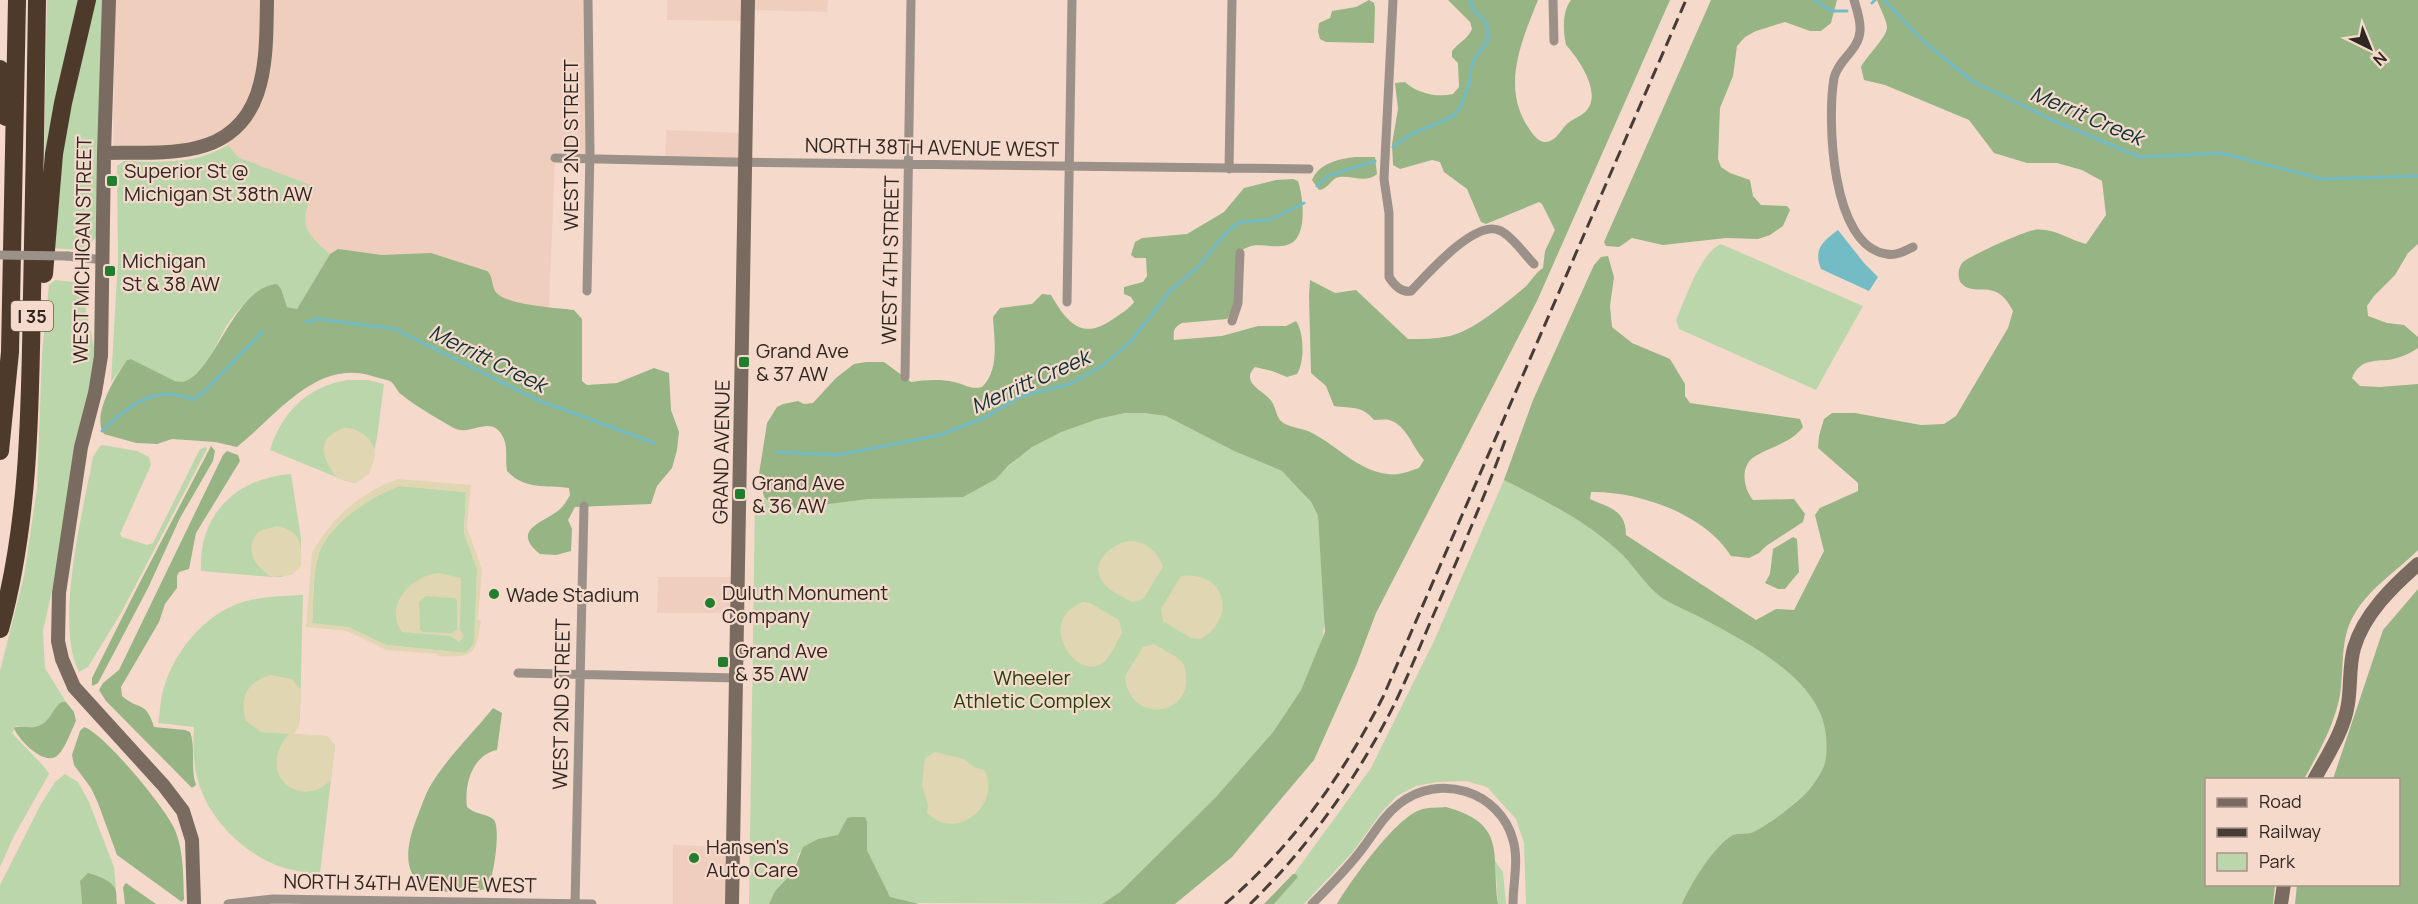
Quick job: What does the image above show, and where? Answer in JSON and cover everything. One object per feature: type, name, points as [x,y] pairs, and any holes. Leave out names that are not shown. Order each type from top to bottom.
[{"type":"highway","name":"I 35","points":[[0,451],[10,352],[17,0]]},
{"type":"highway","name":"I 35","points":[[0,629],[6,607],[25,494],[31,356],[37,0]]},
{"type":"highway","points":[[31,356],[40,312],[54,154],[87,0]]},
{"type":"highway","points":[[0,69],[14,177]]},
{"type":"street","name":"WEST MICHIGAN STREET","points":[[109,0],[101,356],[95,393],[81,447],[59,593],[58,641],[62,659],[74,687],[82,698],[176,799],[189,825],[192,840],[194,904]]},
{"type":"street","points":[[104,153],[182,151],[198,148],[215,141],[235,127],[260,91],[265,72],[267,0]]},
{"type":"street","name":"WEST 2ND STREET","points":[[587,291],[590,159],[588,0]]},
{"type":"street","name":"GRAND AVENUE","points":[[732,904],[748,0]]},
{"type":"street","name":"WEST 4TH STREET","points":[[905,377],[911,0]]},
{"type":"street","points":[[1067,302],[1072,0]]},
{"type":"street","points":[[1229,169],[1232,0]]},
{"type":"street","points":[[1392,0],[1384,179],[1389,213],[1388,271],[1394,284],[1405,292],[1411,291],[1452,250],[1483,230],[1503,231],[1534,264]]},
{"type":"street","points":[[1553,0],[1554,41]]},
{"type":"street","points":[[1854,0],[1860,33],[1857,42],[1837,68],[1831,112],[1834,151],[1845,213],[1854,232],[1874,249],[1887,255],[1913,247]]},
{"type":"street","name":"NORTH 38TH AVENUE WEST","points":[[555,158],[746,163],[1309,169]]},
{"type":"street","points":[[1232,321],[1238,303],[1240,253]]},
{"type":"street","points":[[0,255],[67,256],[104,260]]},
{"type":"street","name":"WEST 2ND STREET","points":[[575,904],[584,506]]},
{"type":"street","points":[[2315,778],[2345,716],[2354,648],[2372,612],[2394,586],[2418,564]]},
{"type":"street","points":[[518,674],[737,678]]},
{"type":"street","points":[[1312,904],[1357,855],[1398,804],[1427,790],[1449,788],[1461,790],[1494,805],[1508,825],[1516,850],[1513,904]]},
{"type":"street","points":[[2282,904],[2284,886]]},
{"type":"street","name":"NORTH 34TH AVENUE WEST","points":[[228,904],[273,899],[592,904]]},
{"type":"shaded area","points":[[115,0],[588,0],[589,159],[555,158],[549,308],[535,399],[330,254],[313,239],[307,232],[303,221],[306,208],[316,187],[238,157],[221,137],[215,141],[113,152]]},
{"type":"shaded area","points":[[667,0],[828,0],[827,12],[748,10],[748,21],[667,20]]},
{"type":"shaded area","points":[[666,130],[746,133],[746,163],[665,161]]},
{"type":"shaded area","points":[[658,577],[738,577],[738,613],[657,613]]},
{"type":"shaded area","points":[[673,845],[733,847],[732,904],[673,904]]},
{"type":"green space","points":[[47,0],[83,0],[44,167],[44,166]]},
{"type":"green space","points":[[93,0],[102,0],[98,233],[89,244],[77,249],[50,248],[57,165]]},
{"type":"green space","points":[[1369,0],[1374,3],[1375,8],[1374,43],[1326,42],[1320,39],[1319,23],[1330,18],[1332,11],[1356,7]]},
{"type":"green space","points":[[1448,0],[1538,0],[1517,63],[1516,95],[1520,111],[1528,127],[1539,140],[1548,142],[1554,139],[1567,124],[1585,112],[1591,103],[1592,94],[1587,76],[1566,45],[1564,22],[1571,0],[1670,0],[1537,301],[1376,613],[1356,666],[1314,760],[1232,857],[1175,904],[1102,904],[1120,892],[1215,798],[1273,732],[1301,690],[1325,632],[1318,516],[1311,502],[1282,471],[1234,451],[1166,416],[1125,413],[1098,419],[1061,432],[1032,447],[996,479],[963,497],[868,499],[789,509],[776,507],[764,497],[759,474],[767,423],[777,407],[783,404],[798,401],[804,404],[813,403],[836,378],[854,364],[884,362],[911,382],[943,380],[971,387],[982,387],[988,380],[994,363],[993,317],[1000,308],[1032,304],[1042,294],[1051,295],[1064,315],[1078,327],[1095,328],[1105,324],[1134,302],[1131,297],[1124,294],[1124,287],[1143,282],[1147,276],[1146,258],[1135,258],[1131,255],[1135,242],[1142,238],[1187,234],[1224,212],[1244,188],[1276,180],[1293,179],[1298,181],[1303,206],[1299,235],[1287,245],[1256,245],[1238,254],[1234,309],[1227,319],[1182,323],[1175,330],[1174,340],[1222,336],[1258,326],[1286,326],[1296,321],[1301,332],[1302,347],[1300,369],[1297,374],[1287,377],[1255,367],[1250,378],[1272,402],[1280,420],[1287,425],[1318,436],[1356,462],[1377,472],[1396,474],[1419,468],[1424,460],[1400,426],[1389,420],[1374,420],[1361,410],[1334,406],[1326,386],[1311,373],[1310,280],[1335,293],[1356,290],[1408,339],[1450,336],[1470,328],[1526,286],[1543,268],[1545,251],[1555,230],[1539,202],[1486,224],[1481,222],[1467,189],[1444,172],[1440,162],[1432,160],[1400,169],[1393,165],[1392,144],[1398,109],[1395,83],[1405,82],[1421,92],[1434,95],[1453,94],[1459,87],[1458,63],[1452,57],[1452,51],[1472,29],[1470,22]]},
{"type":"green space","points":[[1711,0],[1837,0],[1831,23],[1821,31],[1810,31],[1785,22],[1745,37],[1737,46],[1733,76],[1720,108],[1718,159],[1721,167],[1750,180],[1753,196],[1761,205],[1787,206],[1790,210],[1783,226],[1770,235],[1758,239],[1726,238],[1663,245],[1632,238],[1619,247],[1606,246],[1604,242]]},
{"type":"green space","points":[[1877,0],[2418,0],[2418,244],[2408,253],[2395,275],[2367,306],[2368,316],[2387,323],[2404,325],[2418,337],[2418,348],[2395,359],[2366,363],[2358,368],[2352,378],[2360,386],[2418,384],[2418,550],[2367,596],[2354,615],[2344,643],[2340,695],[2334,717],[2305,778],[2205,778],[2205,886],[2275,886],[2273,904],[1682,904],[1704,866],[1726,840],[1735,834],[1751,833],[1766,825],[1801,798],[1812,786],[1825,762],[1826,736],[1821,716],[1798,681],[1781,666],[1743,641],[1662,598],[1649,587],[1622,555],[1590,528],[1504,480],[1533,400],[1594,265],[1601,257],[1608,256],[1614,277],[1610,306],[1612,327],[1632,343],[1670,359],[1685,384],[1685,396],[1690,403],[1800,419],[1803,427],[1798,433],[1754,457],[1747,466],[1744,477],[1753,500],[1794,499],[1805,514],[1803,522],[1749,558],[1731,556],[1705,528],[1669,508],[1629,496],[1591,492],[1590,499],[1620,515],[1626,535],[1756,620],[1776,609],[1794,610],[1824,551],[1815,515],[1820,508],[1858,491],[1858,483],[1818,448],[1824,419],[1832,413],[1855,413],[1921,425],[1944,424],[1956,416],[2008,328],[2013,311],[1999,294],[1972,289],[1961,283],[1959,269],[1961,264],[1986,249],[2034,230],[2048,230],[2086,244],[2106,215],[2102,181],[2082,170],[2057,163],[2027,163],[1994,153],[1969,120],[1885,85],[1864,80],[1861,67],[1881,41],[1887,27]]},
{"type":"green space","points":[[228,145],[238,157],[316,187],[307,209],[306,224],[313,238],[330,254],[297,309],[287,307],[273,284],[260,291],[242,306],[232,318],[207,362],[192,378],[184,382],[175,381],[131,359],[127,360],[111,382],[118,259],[117,166],[124,161],[165,162],[190,159]]},
{"type":"green space","points":[[1355,157],[1375,157],[1377,174],[1364,179],[1339,177],[1319,190],[1312,180],[1319,170],[1336,161]]},
{"type":"green space","points":[[1721,244],[1863,306],[1816,390],[1679,329],[1676,320],[1694,278],[1706,257]]},
{"type":"green space","points":[[338,249],[382,255],[431,253],[487,271],[496,293],[505,298],[535,306],[574,310],[582,319],[582,381],[587,385],[617,383],[654,368],[669,373],[671,410],[679,432],[677,450],[672,468],[657,486],[651,504],[575,507],[568,520],[572,529],[571,551],[556,555],[540,554],[528,539],[529,533],[538,523],[562,507],[570,495],[569,488],[528,484],[514,477],[507,471],[504,439],[493,427],[459,430],[414,404],[400,394],[390,381],[352,373],[333,375],[315,383],[282,407],[237,447],[215,442],[172,439],[157,444],[136,443],[104,434],[101,417],[106,396],[127,360],[131,359],[175,381],[188,380],[199,371],[246,302],[261,289],[277,284],[287,307],[297,309],[330,254]]},
{"type":"green space","points":[[55,280],[80,285],[95,354],[43,631],[45,668],[66,702],[58,706],[42,725],[17,726],[12,733],[49,774],[14,836],[0,867],[0,671],[24,576],[37,488],[42,353],[49,285]]},
{"type":"green space","points":[[347,380],[368,380],[384,384],[377,438],[369,474],[355,483],[346,481],[270,450],[281,424],[298,403],[320,389]]},
{"type":"green space","name":"Wheeler Athletic Complex","points":[[1125,413],[1166,416],[1234,451],[1282,471],[1299,487],[1318,516],[1325,618],[1322,643],[1301,690],[1273,732],[1215,798],[1120,892],[1102,904],[902,903],[890,898],[867,850],[865,817],[847,818],[838,835],[799,853],[793,872],[775,891],[769,904],[749,904],[755,499],[885,497],[968,489],[990,481],[1043,440],[1088,422]]},
{"type":"green space","points":[[103,445],[137,451],[149,457],[151,465],[120,534],[122,537],[147,545],[153,543],[200,449],[206,447],[207,449],[121,613],[88,667],[79,672],[72,651],[69,626],[73,567],[93,457]]},
{"type":"green space","points":[[211,446],[215,451],[213,461],[180,518],[148,588],[98,683],[92,686],[92,678]]},
{"type":"green space","points":[[227,451],[238,455],[240,461],[196,533],[189,569],[179,572],[177,588],[165,604],[159,622],[121,687],[122,696],[145,709],[154,727],[190,732],[196,785],[192,788],[106,701],[99,690],[103,683],[119,670],[223,455]]},
{"type":"green space","points":[[291,474],[301,538],[301,566],[282,577],[201,571],[206,533],[224,503],[253,483]]},
{"type":"green space","points":[[1504,480],[1590,528],[1622,555],[1649,587],[1662,598],[1763,653],[1798,681],[1821,716],[1826,736],[1825,762],[1821,773],[1807,792],[1774,819],[1758,830],[1735,834],[1726,840],[1704,866],[1682,904],[1526,904],[1524,843],[1516,819],[1487,787],[1466,781],[1437,782],[1416,786],[1397,796],[1381,813],[1352,853],[1304,904],[1274,904],[1298,877],[1294,874],[1371,768],[1434,641]]},
{"type":"green space","points":[[400,486],[466,492],[464,532],[477,569],[475,643],[466,653],[386,645],[348,627],[312,624],[315,570],[324,542],[353,512],[377,496]]},
{"type":"green space","points":[[1793,537],[1797,539],[1799,572],[1785,589],[1778,589],[1765,583],[1770,574],[1773,549]]},
{"type":"green space","points":[[2418,589],[2418,904],[2295,904],[2297,886],[2400,886],[2400,778],[2333,778],[2383,630]]},
{"type":"green space","points":[[303,595],[300,715],[299,725],[293,734],[327,736],[335,745],[320,874],[284,868],[269,862],[240,843],[217,818],[201,789],[194,762],[194,727],[158,723],[166,680],[181,651],[202,626],[228,608],[243,602],[266,597]]},
{"type":"green space","points":[[62,702],[66,702],[74,712],[76,721],[61,752],[53,758],[46,758],[26,745],[14,728],[35,727],[42,724]]},
{"type":"green space","points":[[493,708],[502,713],[497,750],[488,753],[476,764],[469,781],[466,798],[467,807],[490,817],[496,823],[496,854],[489,884],[487,889],[466,892],[432,889],[420,883],[412,873],[408,860],[409,842],[416,820],[427,792],[438,773]]},
{"type":"green space","points":[[84,727],[106,743],[119,757],[170,820],[182,855],[184,899],[182,902],[117,855],[91,788],[74,765],[72,755],[80,731]]},
{"type":"green space","points":[[65,774],[78,782],[89,802],[114,867],[116,890],[113,886],[80,881],[82,904],[0,904],[0,885],[41,804],[55,782]]},
{"type":"green space","points":[[1446,807],[1466,814],[1479,822],[1488,832],[1495,856],[1498,904],[1337,904],[1376,850],[1401,823],[1423,809]]},
{"type":"green space","points":[[865,817],[867,821],[867,850],[890,897],[919,904],[769,904],[775,891],[793,872],[803,847],[818,839],[838,835],[847,818]]},
{"type":"green space","points":[[1495,861],[1503,872],[1506,904],[1498,904]]},
{"type":"green space","points":[[88,873],[103,878],[113,885],[116,890],[117,904],[82,904],[80,881]]},
{"type":"green space","points":[[1293,874],[1298,877],[1274,904],[1264,904]]},
{"type":"green space","points":[[126,883],[156,904],[125,904],[123,887]]},
{"type":"sand","points":[[344,428],[365,435],[374,449],[375,457],[369,474],[355,483],[337,478],[325,456],[325,443],[328,438],[334,432]]},
{"type":"sand","points":[[398,479],[471,485],[467,528],[482,569],[478,619],[481,620],[474,648],[465,655],[437,656],[437,654],[386,650],[347,631],[306,627],[312,553],[328,529],[348,508],[384,485]],"holes":[[[400,486],[466,492],[464,532],[477,569],[474,643],[466,653],[386,645],[348,627],[312,623],[314,579],[319,553],[324,542],[342,521],[377,496]]]},
{"type":"sand","points":[[277,526],[296,535],[299,540],[301,566],[292,575],[272,577],[256,563],[251,550],[254,537],[259,531]]},
{"type":"sand","points":[[1132,541],[1152,549],[1163,567],[1143,599],[1132,602],[1103,583],[1099,565],[1112,548]]},
{"type":"sand","points":[[438,573],[461,578],[460,630],[464,636],[459,642],[450,636],[402,632],[397,622],[396,612],[403,594],[410,586],[428,575]],"holes":[[[426,596],[455,598],[457,601],[457,630],[452,633],[420,630],[419,602]]]},
{"type":"sand","points":[[1181,576],[1196,576],[1208,580],[1216,587],[1221,597],[1223,607],[1220,619],[1213,629],[1201,639],[1191,638],[1163,621],[1161,609]]},
{"type":"sand","points":[[1083,602],[1090,603],[1119,620],[1122,633],[1108,658],[1095,666],[1084,665],[1073,658],[1061,636],[1062,623],[1069,611]]},
{"type":"sand","points":[[1154,644],[1182,662],[1186,673],[1185,689],[1179,700],[1170,707],[1158,709],[1147,708],[1136,702],[1129,691],[1125,676],[1143,647]]},
{"type":"sand","points":[[270,675],[292,679],[301,690],[299,725],[293,734],[327,736],[335,745],[331,780],[318,789],[306,792],[294,790],[279,774],[277,762],[280,748],[289,734],[261,732],[246,721],[244,698],[247,692],[256,682]]},
{"type":"sand","points":[[935,752],[964,759],[974,767],[984,770],[988,780],[986,800],[973,816],[965,821],[955,824],[944,823],[927,813],[928,805],[922,785],[925,758]]},
{"type":"water","points":[[1838,230],[1878,277],[1869,291],[1821,269],[1818,256],[1821,246]]},
{"type":"waterway","name":"Merritt Creek","points":[[1393,147],[1409,135],[1452,117],[1461,106],[1475,58],[1488,40],[1487,24],[1472,8],[1471,0]]},
{"type":"waterway","name":"Merritt Creek","points":[[1815,0],[1831,11],[1847,11]]},
{"type":"waterway","name":"Merritt Creek","points":[[1872,3],[1875,0]]},
{"type":"waterway","name":"Merrit Creek","points":[[1884,0],[1921,39],[1972,81],[2048,118],[2139,157],[2221,153],[2322,179],[2418,176]]},
{"type":"waterway","name":"Merritt Creek","points":[[1317,186],[1328,176],[1375,161]]},
{"type":"waterway","name":"Merritt Creek","points":[[777,452],[838,455],[940,435],[986,417],[1022,396],[1070,384],[1105,364],[1131,341],[1171,290],[1197,268],[1229,230],[1240,222],[1270,220],[1304,203]]},
{"type":"waterway","name":"Merritt Creek","points":[[306,322],[318,319],[395,329],[535,399],[654,443]]},
{"type":"waterway","name":"Merritt Creek","points":[[102,431],[132,406],[154,396],[179,395],[192,400],[205,391],[263,331]]},
{"type":"railway","points":[[1225,904],[1272,859],[1314,808],[1351,754],[1383,697],[1686,0]]},
{"type":"railway","points":[[1250,904],[1312,835],[1348,785],[1380,732],[1394,705],[1473,522],[1507,435]]},
{"type":"place","name":"Superior St @ Michigan St 38th AW","points":[[112,181]]},
{"type":"place","name":"Michigan St & 38 AW","points":[[110,271]]},
{"type":"place","name":"Grand Ave & 37 AW","points":[[744,362]]},
{"type":"place","name":"Grand Ave & 36 AW","points":[[740,494]]},
{"type":"place","name":"Wade Stadium","points":[[494,594]]},
{"type":"place","name":"Duluth Monument Company","points":[[710,603]]},
{"type":"place","name":"Grand Ave & 35 AW","points":[[723,662]]},
{"type":"place","name":"Hansen's Auto Care","points":[[694,858]]}]
